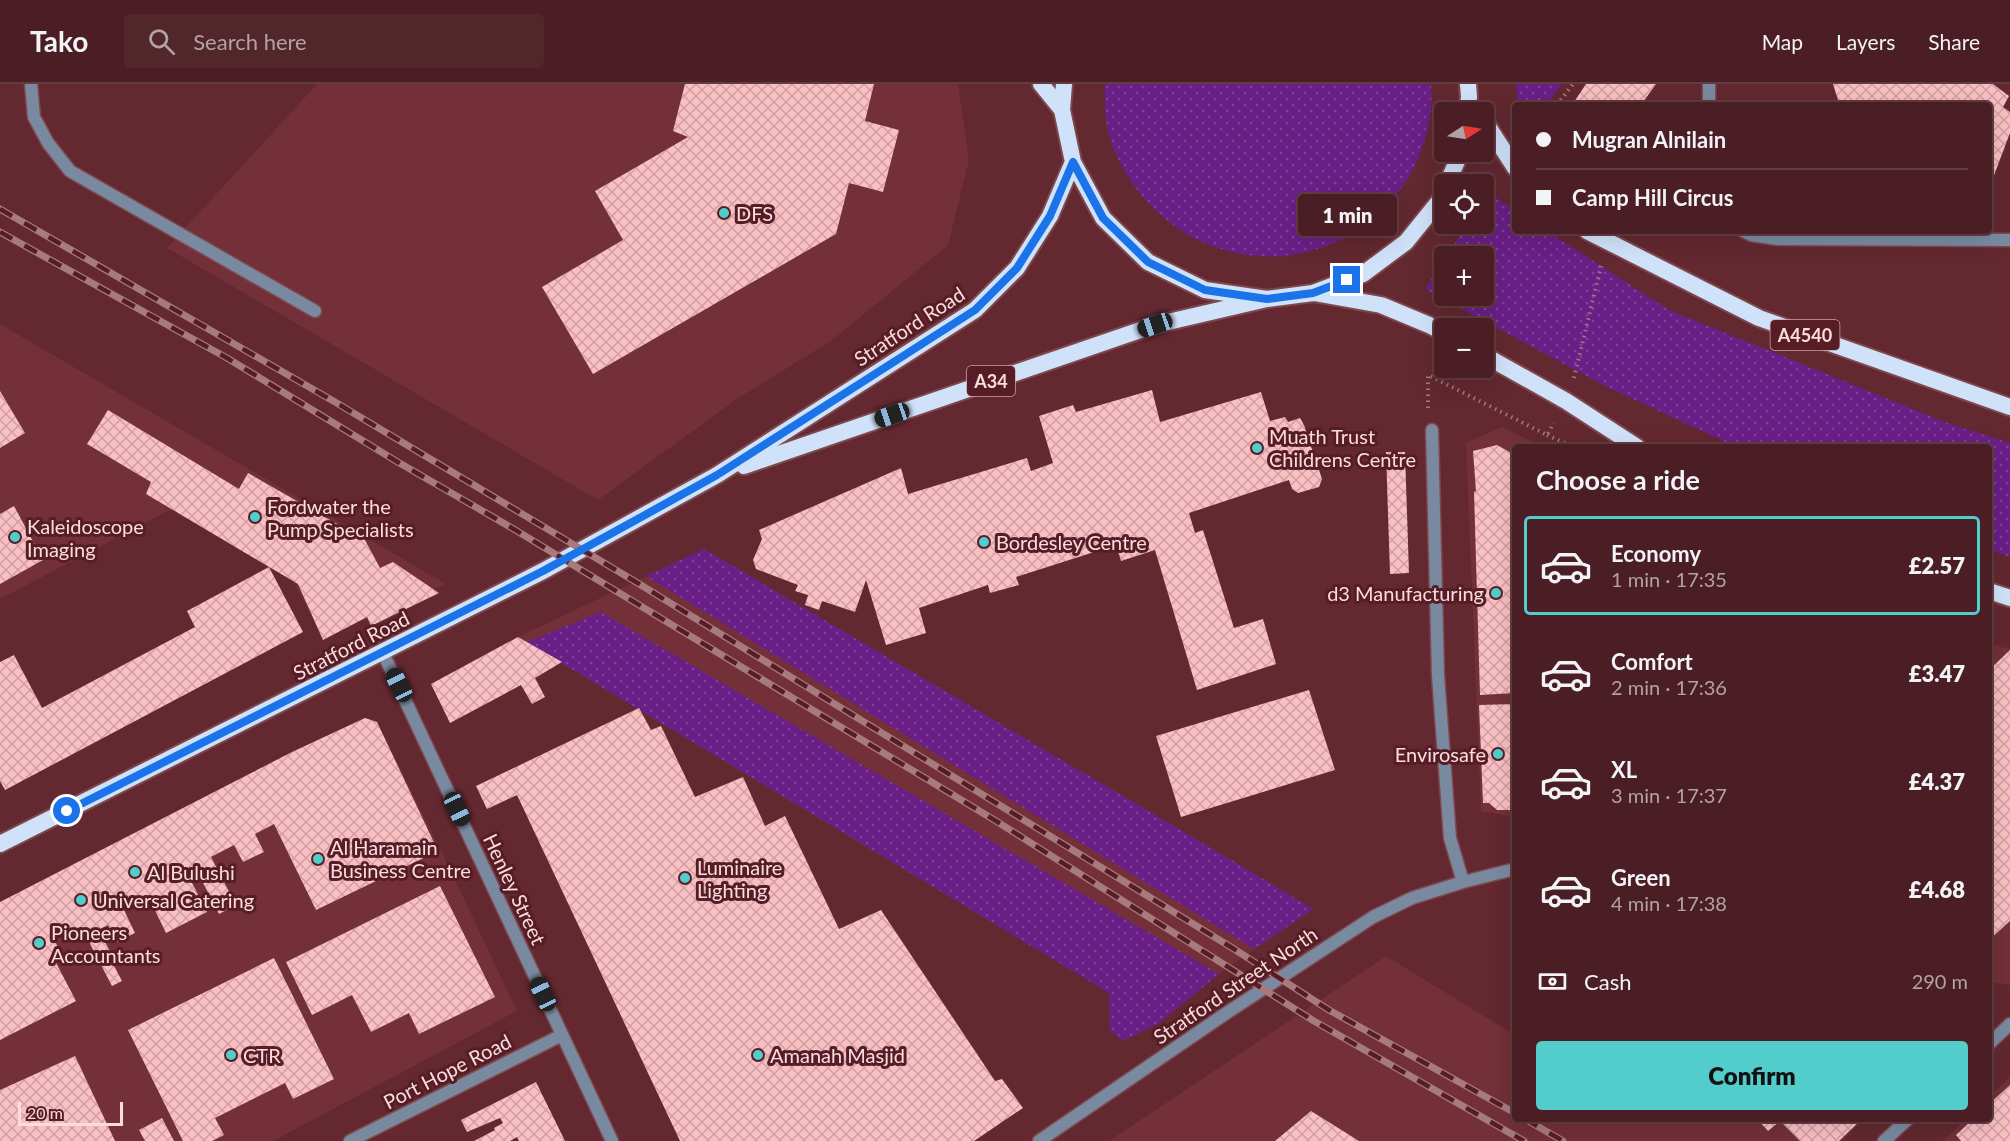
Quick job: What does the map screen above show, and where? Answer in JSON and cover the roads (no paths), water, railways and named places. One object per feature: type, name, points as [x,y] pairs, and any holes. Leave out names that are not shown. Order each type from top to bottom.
[{"type":"highway","points":[[1041,84],[1062,110]]},
{"type":"highway","points":[[1064,84],[1062,110],[1073,162],[1103,218],[1148,262],[1205,290],[1267,299],[1313,293],[1363,274],[1406,242],[1434,207]]},
{"type":"highway","points":[[1494,135],[1512,163]]},
{"type":"highway","name":"Stratford Road","points":[[1,842],[543,571],[717,475],[975,310],[1017,268],[1050,216],[1073,162]]},
{"type":"highway","name":"A4540","points":[[1593,234],[1759,318],[2010,407]]},
{"type":"highway","points":[[1313,293],[1381,305],[1434,327]]},
{"type":"highway","name":"Stratford Road","points":[[717,475],[1155,325],[1267,299]]},
{"type":"highway","points":[[1494,361],[1566,401],[1632,444]]},
{"type":"highway","points":[[1992,592],[2010,598]]},
{"type":"street","points":[[31,84],[34,117],[48,143],[70,171],[315,311]]},
{"type":"street","points":[[1709,84],[1709,102]]},
{"type":"street","points":[[1751,234],[1778,239],[2010,240]]},
{"type":"street","points":[[1432,430],[1438,675],[1450,838],[1463,882]]},
{"type":"street","name":"Henley Street","points":[[383,653],[612,1141]]},
{"type":"street","name":"Stratford Street North","points":[[1039,1141],[1372,917],[1412,898],[1512,870]]},
{"type":"street","points":[[1992,1041],[2010,1024]]},
{"type":"street","name":"Port Hope Road","points":[[350,1141],[562,1035]]},
{"type":"street","points":[[1888,1140],[1905,1122]]},
{"type":"railway","points":[[0,209],[335,402],[636,582],[1234,949],[1329,1010],[1512,1111]]},
{"type":"railway","points":[[0,232],[227,358],[996,821],[1314,1021],[1524,1141]]},
{"type":"railway","points":[[1530,1122],[1563,1141]]},
{"type":"place","name":"DFS","points":[[724,213]]},
{"type":"place","name":"Muath Trust Childrens Centre","points":[[1257,448]]},
{"type":"place","name":"Fordwater the Pump Specialists","points":[[255,517]]},
{"type":"place","name":"Kaleidoscope Imaging","points":[[15,537]]},
{"type":"place","name":"Bordesley Centre","points":[[984,542]]},
{"type":"place","name":"d3 Manufacturing","points":[[1496,593]]},
{"type":"place","name":"Envirosafe","points":[[1498,754]]},
{"type":"place","name":"Al Haramain Business Centre","points":[[318,859]]},
{"type":"place","name":"Al Bulushi","points":[[135,872]]},
{"type":"place","name":"Luminaire Lighting","points":[[685,878]]},
{"type":"place","name":"Universal Catering","points":[[81,900]]},
{"type":"place","name":"Pioneers Accountants","points":[[39,943]]},
{"type":"place","name":"CTR","points":[[231,1055]]},
{"type":"place","name":"Amanah Masjid","points":[[758,1055]]}]
